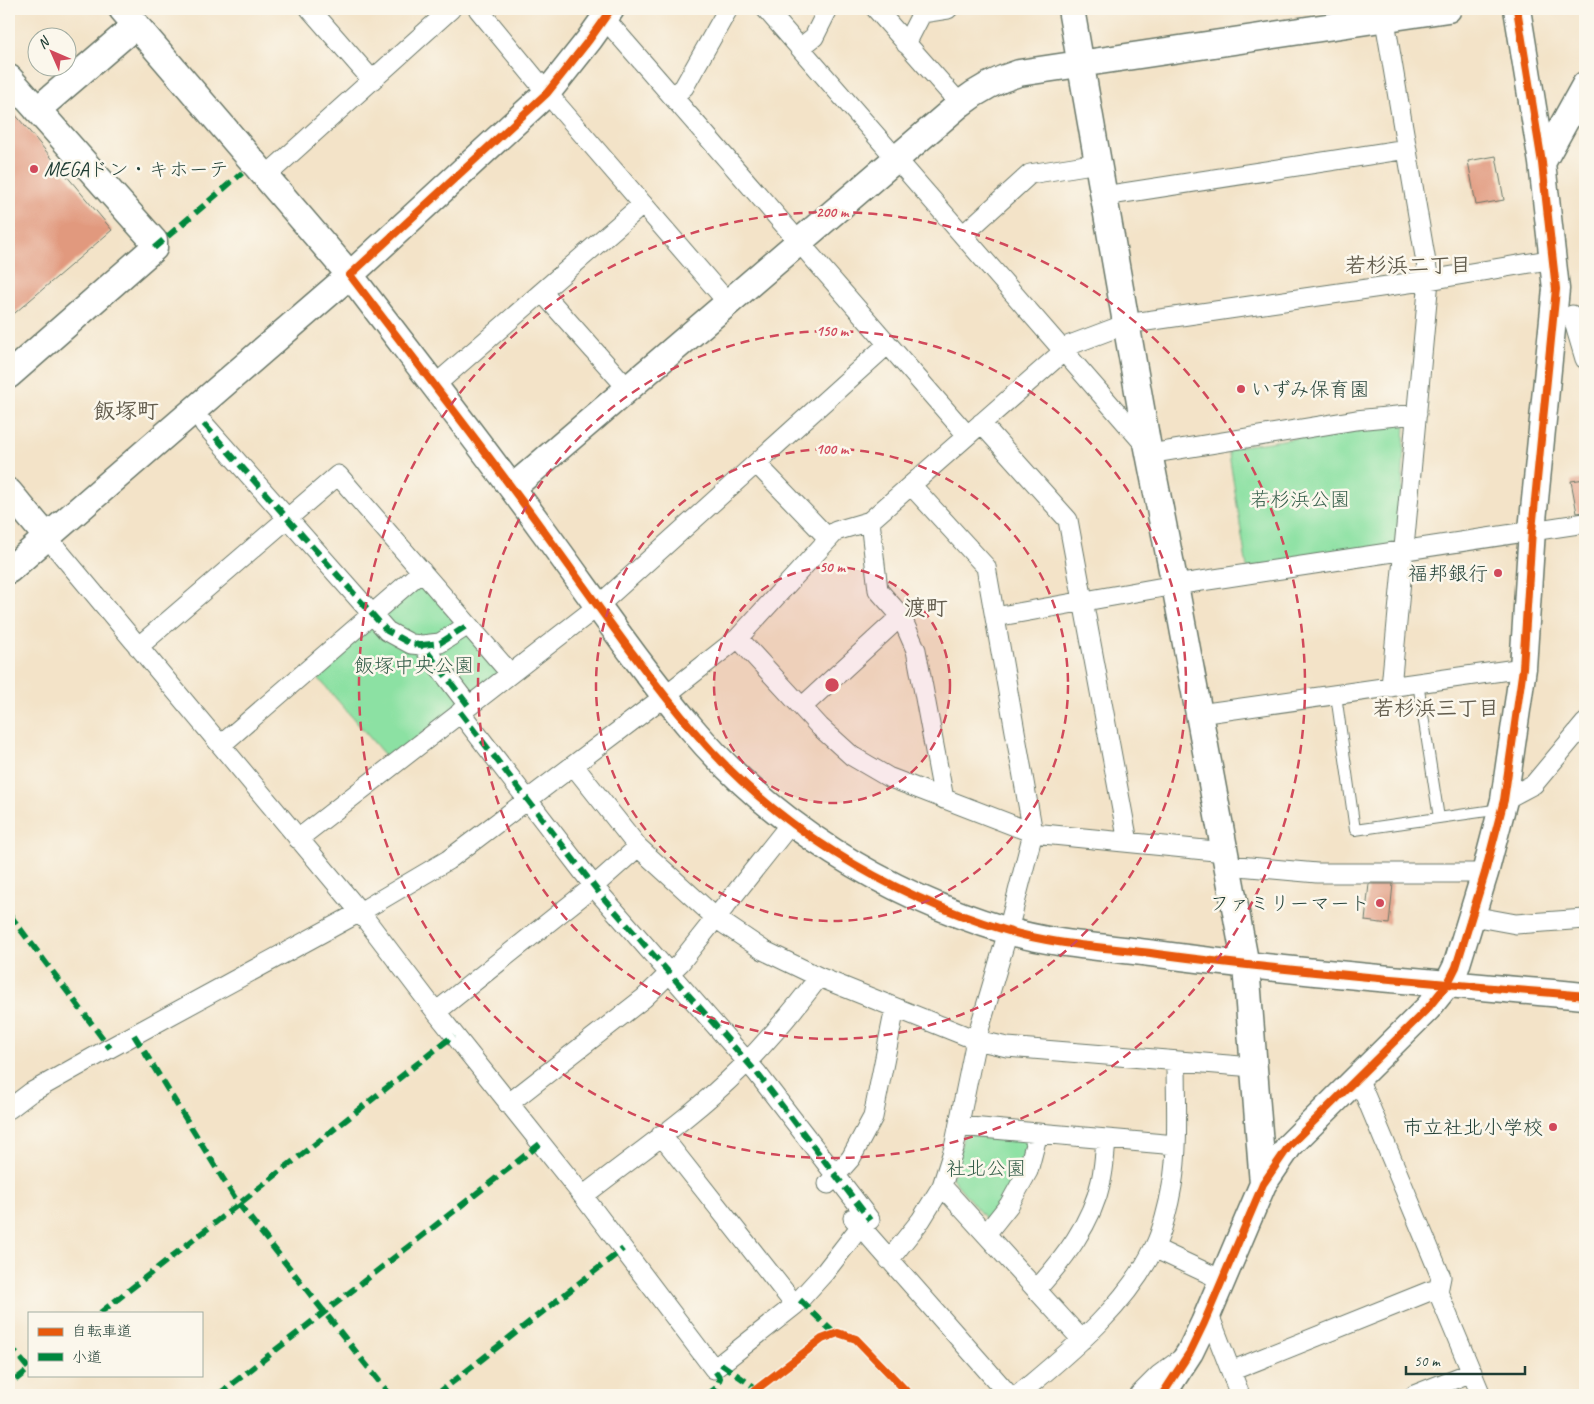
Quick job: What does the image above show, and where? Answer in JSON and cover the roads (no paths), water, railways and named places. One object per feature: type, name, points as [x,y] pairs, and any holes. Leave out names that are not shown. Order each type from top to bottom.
[{"type":"street","points":[[310,9],[372,80]]},
{"type":"street","points":[[266,175],[451,9]]},
{"type":"street","points":[[478,9],[729,304]]},
{"type":"street","points":[[673,97],[684,87],[728,9]]},
{"type":"street","points":[[766,9],[1064,349],[1148,451]]},
{"type":"street","points":[[800,48],[814,37],[828,9]]},
{"type":"street","points":[[876,9],[960,104]]},
{"type":"street","points":[[906,44],[923,11],[948,9]]},
{"type":"street","points":[[1071,9],[1148,451],[1176,585],[1246,966],[1262,1184]]},
{"type":"street","points":[[512,488],[629,390],[960,104],[978,90],[998,79],[1019,73],[1383,13],[1448,9]]},
{"type":"street","points":[[1517,9],[1542,163],[1556,289],[1570,315],[1585,359]]},
{"type":"street","points":[[1383,13],[1429,280],[1391,687]]},
{"type":"street","points":[[9,570],[47,537],[203,413],[547,92],[608,14],[673,97],[967,435]]},
{"type":"street","points":[[37,110],[129,17],[350,274],[512,488],[598,606],[694,731],[759,797],[791,823],[877,877],[936,906],[1008,931],[1054,940],[1246,966],[1585,996]]},
{"type":"street","points":[[9,78],[154,241],[154,248],[9,375]]},
{"type":"street","points":[[1542,163],[1585,85]]},
{"type":"street","points":[[1104,196],[1407,149]]},
{"type":"street","points":[[963,235],[1030,174],[1098,163]]},
{"type":"street","points":[[434,386],[643,204]]},
{"type":"street","points":[[9,1109],[30,1093],[360,912],[448,860],[666,696],[738,638],[836,532],[870,521],[1064,349],[1126,324],[1429,280],[1554,258]]},
{"type":"street","points":[[542,292],[629,390]]},
{"type":"street","points":[[1162,1395],[1190,1352],[1262,1184],[1289,1146],[1428,1008],[1448,983],[1459,958],[1503,804],[1523,668],[1532,530],[1570,315]]},
{"type":"street","points":[[298,839],[598,606],[888,344]]},
{"type":"street","points":[[203,413],[292,514],[387,631],[399,639],[422,645],[440,643],[468,625]]},
{"type":"street","points":[[1148,451],[1356,420],[1417,414]]},
{"type":"street","points":[[981,423],[1068,520],[1128,842]]},
{"type":"street","points":[[756,464],[829,539]]},
{"type":"street","points":[[138,646],[338,475],[510,673]]},
{"type":"street","points":[[889,1260],[921,1220],[942,1186],[959,1126],[976,1040],[1008,931],[1033,833],[986,567],[911,485]]},
{"type":"street","points":[[9,492],[360,912],[436,1012],[582,1196],[714,1369],[795,1305],[865,1223]]},
{"type":"street","points":[[870,521],[878,590],[901,616],[916,650],[944,799]]},
{"type":"street","points":[[994,617],[1176,585],[1585,522]]},
{"type":"street","points":[[220,745],[422,571]]},
{"type":"street","points":[[802,707],[901,616]]},
{"type":"street","points":[[738,638],[802,707],[852,756],[888,777],[1033,833],[1128,842],[1317,873],[1485,872]]},
{"type":"street","points":[[422,645],[464,709],[522,791],[527,802],[594,886],[671,972],[865,1223],[889,1260],[1009,1395]]},
{"type":"street","points":[[1199,714],[1523,668]]},
{"type":"street","points":[[1503,804],[1534,784],[1585,722]]},
{"type":"street","points":[[574,766],[638,847],[717,919],[763,950],[818,977],[976,1040],[1007,1047],[1254,1067]]},
{"type":"street","points":[[508,1104],[644,998],[671,972],[717,919],[791,823]]},
{"type":"street","points":[[436,1012],[594,886],[638,847]]},
{"type":"street","points":[[1472,916],[1516,924],[1585,919]]},
{"type":"street","points":[[582,1196],[661,1135],[743,1066],[790,1015],[818,977]]},
{"type":"street","points":[[832,1180],[851,1158],[873,1117],[896,1008]]},
{"type":"street","points":[[1018,1395],[1082,1340],[1118,1303],[1154,1248],[1172,1186],[1176,1145],[1176,1061]]},
{"type":"street","points":[[1358,1078],[1441,1277],[1438,1292],[1481,1395]]},
{"type":"street","points":[[959,1126],[1176,1145]]},
{"type":"street","points":[[986,1234],[1009,1204],[1028,1171],[1038,1133]]},
{"type":"street","points":[[661,1135],[795,1305]]},
{"type":"street","points":[[1036,1290],[1065,1258],[1087,1219],[1101,1182],[1106,1139]]},
{"type":"street","points":[[942,1186],[1082,1340]]},
{"type":"street","points":[[1154,1248],[1222,1280]]},
{"type":"street","points":[[1230,1371],[1430,1291],[1438,1292]]},
{"type":"street","points":[[1208,1312],[1240,1395]]},
{"type":"street","points":[[1139,1395],[1159,1375],[1190,1352]]},
{"type":"street","points":[[1414,1395],[1472,1372]]},
{"type":"lane","points":[[1418,683],[1439,818]]},
{"type":"lane","points":[[1336,695],[1355,830],[1439,818],[1503,804]]},
{"type":"place","name":"MEGAドン・キホーテ","points":[[34,169]]},
{"type":"place","name":"いずみ保育園","points":[[1241,389]]},
{"type":"place","name":"福邦銀行","points":[[1498,573]]},
{"type":"place","name":"ファミリーマート","points":[[1380,903]]},
{"type":"place","name":"市立社北小学校","points":[[1553,1127]]},
{"type":"district","name":"若杉浜二丁目","points":[[1408,265]]},
{"type":"district","name":"飯塚町","points":[[126,410]]},
{"type":"district","name":"渡町","points":[[926,607]]},
{"type":"district","name":"若杉浜三丁目","points":[[1436,708]]},
{"type":"park label","name":"若杉浜公園","points":[[1300,499]]},
{"type":"park label","name":"飯塚中央公園","points":[[414,665]]},
{"type":"park label","name":"社北公園","points":[[986,1168]]}]
